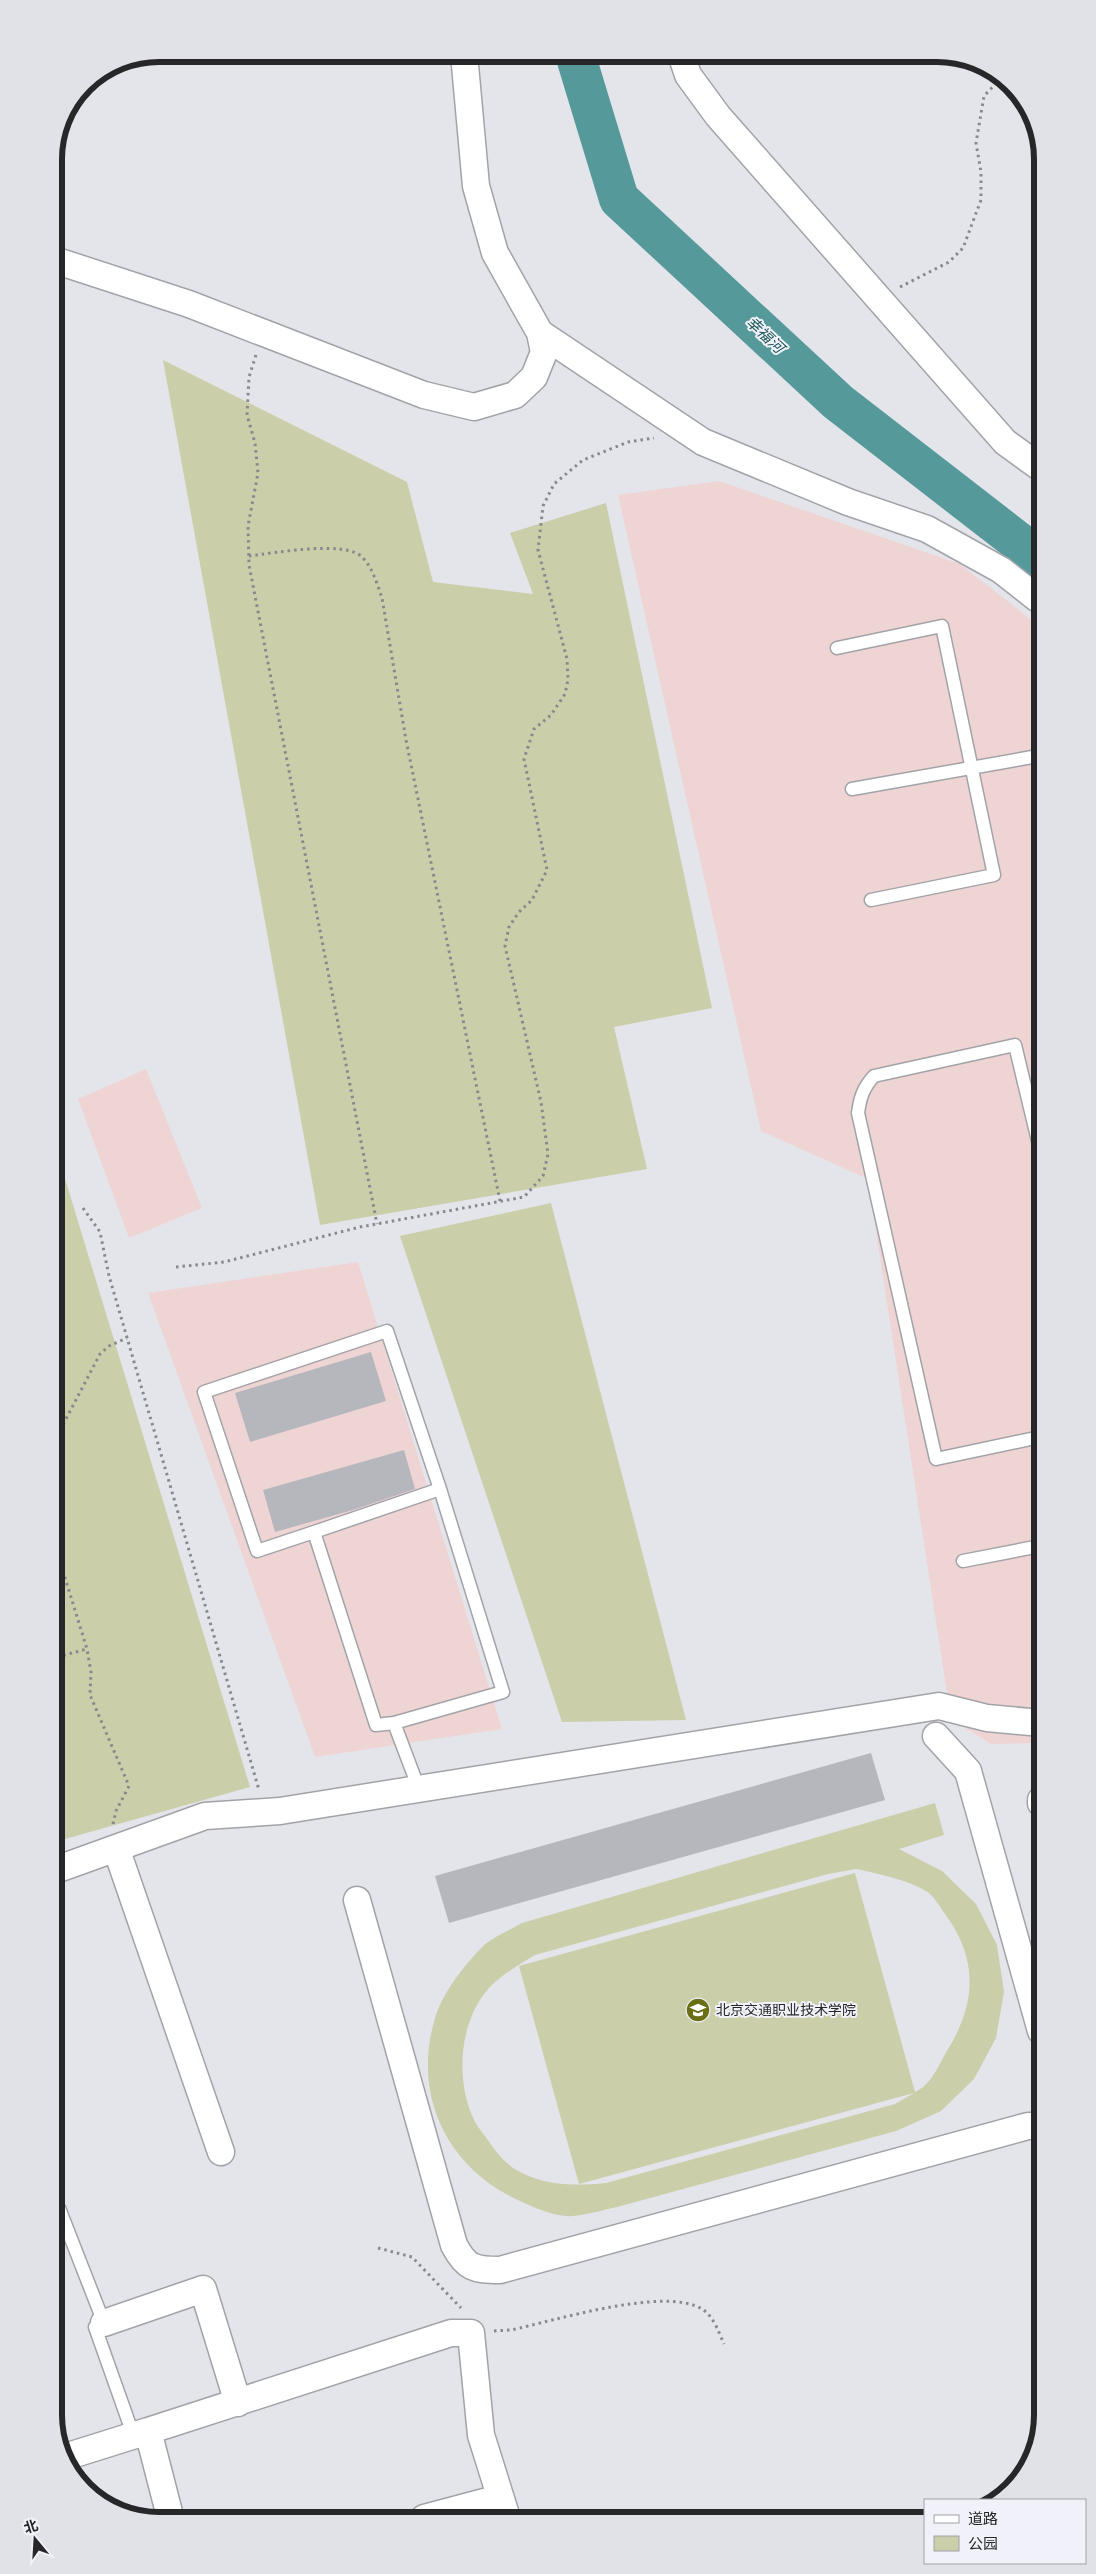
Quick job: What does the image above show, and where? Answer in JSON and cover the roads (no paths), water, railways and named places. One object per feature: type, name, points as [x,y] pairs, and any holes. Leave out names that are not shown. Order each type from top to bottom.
[{"type":"street","points":[[63,263],[189,304],[424,395],[474,406],[515,395],[534,377],[544,352],[540,333],[495,253],[476,186],[465,63]]},
{"type":"street","points":[[685,63],[688,75],[718,116],[1005,442],[1034,463]]},
{"type":"street","points":[[540,333],[703,442],[833,496],[927,529],[1001,570],[1030,593],[1034,605]]},
{"type":"street","points":[[62,1867],[205,1816],[266,1812],[938,1706],[987,1718],[1034,1722]]},
{"type":"street","points":[[936,1736],[968,1771],[1034,2006]]},
{"type":"street","points":[[116,1848],[221,2152]]},
{"type":"street","points":[[357,1900],[454,2244],[462,2260],[477,2270],[500,2270],[1028,2126],[1034,2126]]},
{"type":"street","points":[[104,2323],[203,2289],[238,2403]]},
{"type":"street","points":[[72,2455],[451,2334],[471,2333],[481,2435],[503,2508],[476,2511]]},
{"type":"street","points":[[141,2434],[168,2511]]},
{"type":"lane","points":[[837,648],[942,626],[994,875],[871,900]]},
{"type":"lane","points":[[852,789],[1034,757]]},
{"type":"lane","points":[[1034,1123],[1015,1045],[874,1076],[866,1085],[860,1098],[858,1113],[936,1459],[1034,1438]]},
{"type":"lane","points":[[314,1532],[376,1725],[394,1723],[503,1692],[440,1490],[388,1331],[204,1392],[257,1551],[314,1532],[440,1490]]},
{"type":"lane","points":[[962,1561],[1034,1547]]},
{"type":"lane","points":[[394,1723],[419,1789]]},
{"type":"lane","points":[[62,2216],[104,2323],[95,2327],[141,2434]]},
{"type":"waterway","name":"幸福河","points":[[578,63],[619,199],[838,402],[1034,554]]},
{"type":"place","name":"北京交通职业技术学院","points":[[698,2010]]}]
